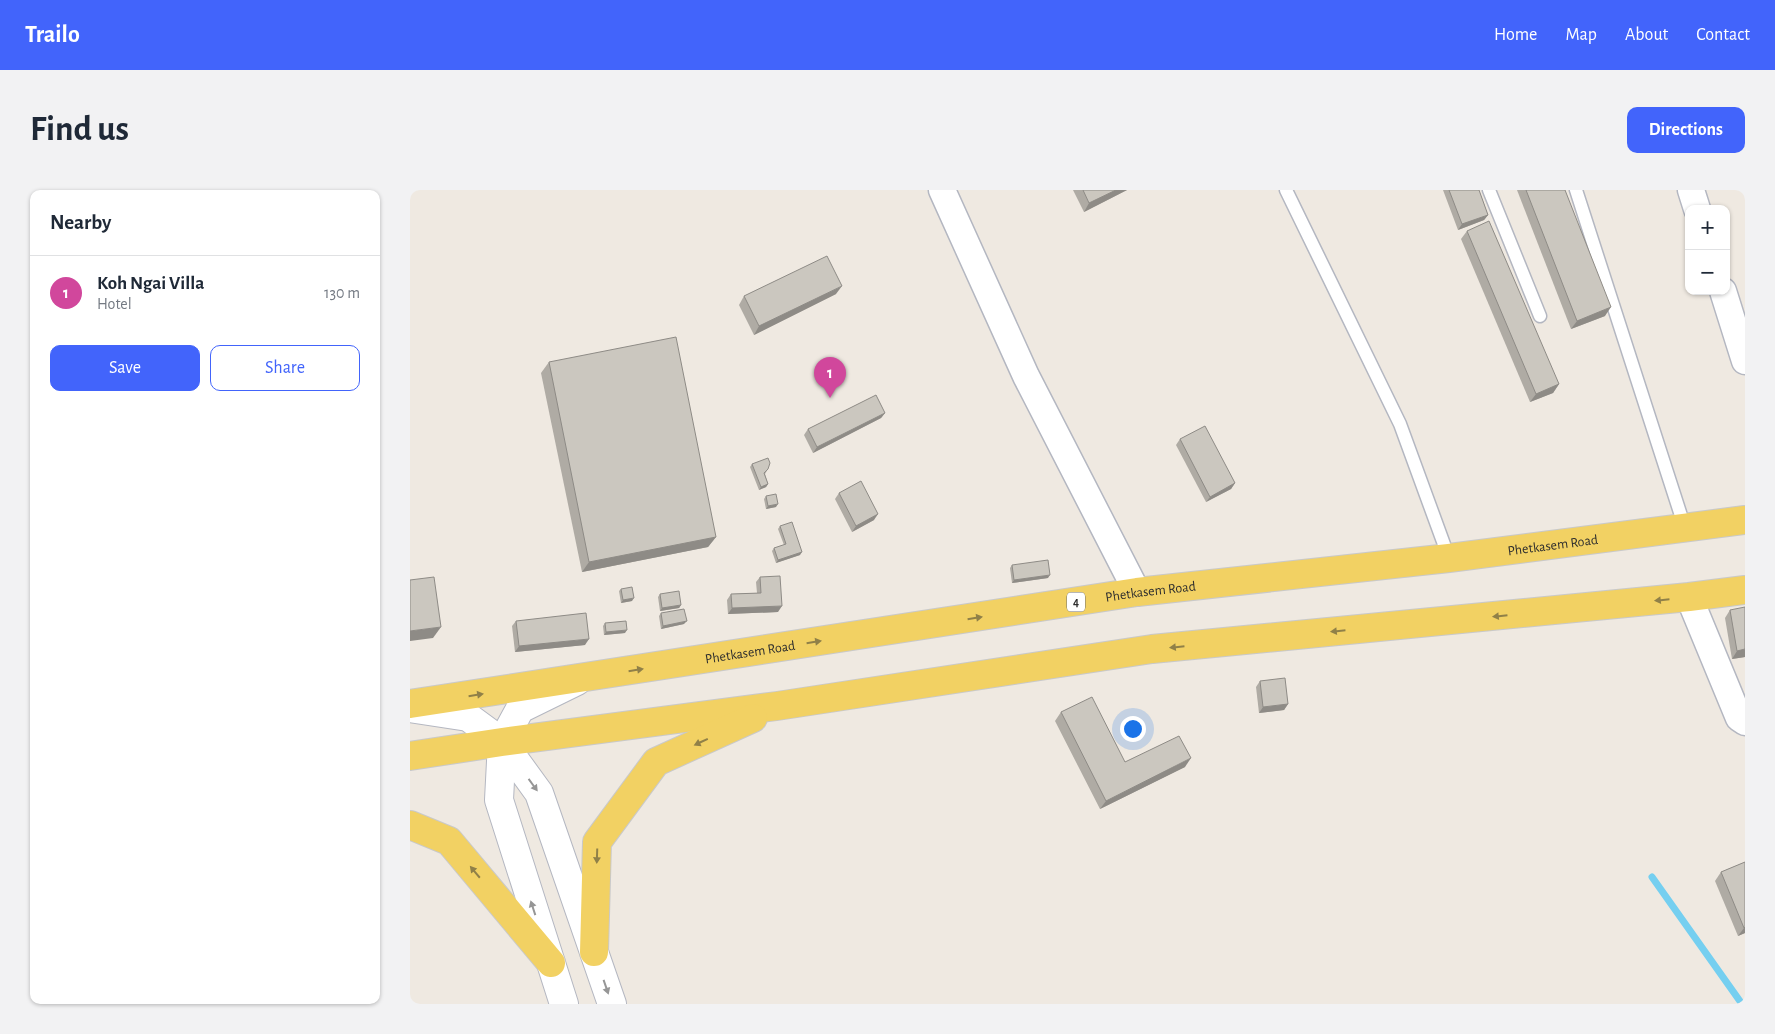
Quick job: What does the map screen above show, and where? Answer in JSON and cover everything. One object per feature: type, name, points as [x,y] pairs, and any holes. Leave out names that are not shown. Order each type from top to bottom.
[{"type":"main road","name":"Phetkasem Road","points":[[410,706],[1137,592],[1449,558],[1745,520]]},
{"type":"main road","points":[[410,756],[777,706],[1152,650],[1689,598],[1745,590]]},
{"type":"main road","points":[[564,1004],[499,800],[502,742],[520,709],[583,678]]},
{"type":"main road","points":[[410,706],[468,716],[502,742],[539,793],[612,1004]]},
{"type":"main road","points":[[594,952],[597,842],[656,762],[777,706]]},
{"type":"main road","points":[[410,825],[449,841],[551,963]]},
{"type":"street","points":[[942,190],[1026,376],[1137,592]]},
{"type":"street","points":[[1691,190],[1696,205]]},
{"type":"street","points":[[1724,295],[1745,361]]},
{"type":"street","points":[[1689,598],[1740,718],[1745,722]]},
{"type":"lane","points":[[1286,190],[1400,424],[1449,558]]},
{"type":"lane","points":[[1490,190],[1540,316]]},
{"type":"lane","points":[[1576,190],[1685,528]]},
{"type":"building","points":[[1083,190],[1116,190],[1089,203]]},
{"type":"building","points":[[1449,190],[1479,190],[1488,215],[1462,224]]},
{"type":"building","points":[[1526,190],[1565,190],[1611,307],[1577,321]]},
{"type":"building","points":[[1489,221],[1559,384],[1536,394],[1467,231]]},
{"type":"building","points":[[827,256],[842,286],[759,326],[744,296]]},
{"type":"building","points":[[676,337],[716,537],[589,562],[549,362]]},
{"type":"building","points":[[876,395],[885,413],[817,447],[808,429]]},
{"type":"building","points":[[1205,426],[1235,483],[1210,497],[1180,439]]},
{"type":"building","points":[[768,458],[770,463],[764,473],[768,484],[761,487],[752,464]]},
{"type":"building","points":[[861,481],[878,514],[856,526],[839,493]]},
{"type":"building","points":[[776,494],[778,504],[768,506],[766,496]]},
{"type":"building","points":[[792,522],[802,552],[778,560],[774,548],[786,544],[780,526]]},
{"type":"building","points":[[1048,560],[1050,575],[1014,580],[1012,565]]},
{"type":"building","points":[[780,576],[782,606],[732,608],[731,594],[761,593],[760,577]]},
{"type":"building","points":[[434,577],[441,627],[410,631],[410,580]]},
{"type":"building","points":[[632,587],[634,598],[623,600],[621,589]]},
{"type":"building","points":[[679,591],[681,605],[662,608],[660,594]]},
{"type":"building","points":[[1745,607],[1745,649],[1737,651],[1730,610]]},
{"type":"building","points":[[684,609],[687,621],[663,626],[661,613]]},
{"type":"building","points":[[586,613],[589,639],[519,646],[516,621]]},
{"type":"building","points":[[626,621],[627,630],[606,632],[605,623]]},
{"type":"building","points":[[1285,678],[1288,704],[1263,707],[1260,681]]},
{"type":"building","points":[[1092,697],[1125,762],[1179,736],[1191,758],[1106,801],[1061,712]]},
{"type":"building","points":[[1745,862],[1745,927],[1744,928],[1721,872]]},
{"type":"waterway","points":[[1652,877],[1742,1004]]},
{"type":"place","name":"Koh Ngai Villa","points":[[830,398]]}]
